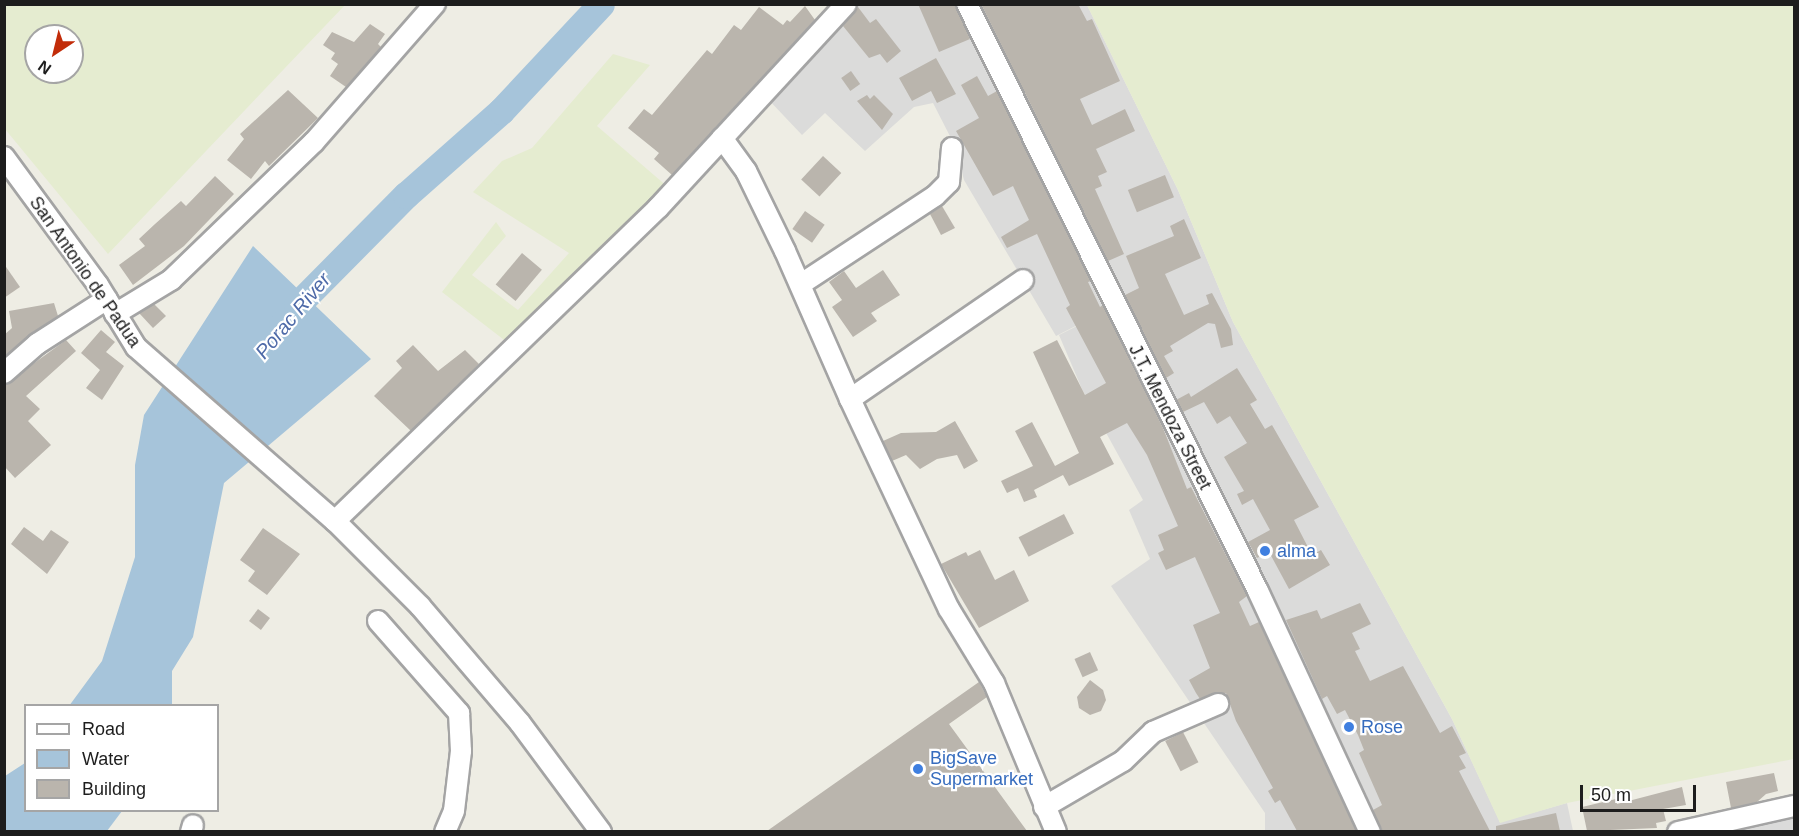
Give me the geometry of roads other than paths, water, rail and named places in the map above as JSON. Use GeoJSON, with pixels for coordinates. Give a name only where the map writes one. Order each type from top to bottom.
{"type":"FeatureCollection","features":[{"type":"Feature","properties":{"kind":"street"},"geometry":{"type":"LineString","coordinates":[[4,373],[37,344],[111,306],[171,280],[314,142],[435,4]]}},
{"type":"Feature","properties":{"kind":"street"},"geometry":{"type":"LineString","coordinates":[[335,521],[658,208],[846,4]]}},
{"type":"Feature","properties":{"kind":"street","name":"J.T. Mendoza Street"},"geometry":{"type":"LineString","coordinates":[[967,4],[1258,591],[1370,831]]}},
{"type":"Feature","properties":{"kind":"street"},"geometry":{"type":"LineString","coordinates":[[722,138],[746,171],[801,284],[850,399],[949,609],[994,683],[1056,831]]}},
{"type":"Feature","properties":{"kind":"street"},"geometry":{"type":"LineString","coordinates":[[801,284],[935,196],[949,182],[952,148]]}},
{"type":"Feature","properties":{"kind":"street","name":"San Antonio de Padua"},"geometry":{"type":"LineString","coordinates":[[4,158],[145,357],[268,467],[335,521],[420,606],[497,696],[601,831]]}},
{"type":"Feature","properties":{"kind":"street"},"geometry":{"type":"LineString","coordinates":[[850,399],[1023,280]]}},
{"type":"Feature","properties":{"kind":"street"},"geometry":{"type":"LineString","coordinates":[[378,621],[459,713],[461,751],[454,811],[445,831]]}},
{"type":"Feature","properties":{"kind":"street"},"geometry":{"type":"LineString","coordinates":[[1044,807],[1123,761],[1153,732],[1218,704]]}},
{"type":"Feature","properties":{"kind":"street"},"geometry":{"type":"LineString","coordinates":[[1678,831],[1794,806]]}},
{"type":"Feature","properties":{"kind":"water"},"geometry":{"type":"Polygon","coordinates":[[[253,246],[371,359],[224,483],[193,637],[172,671],[172,704],[70,704],[102,661],[135,557],[135,465],[144,415],[253,246]]]}},
{"type":"Feature","properties":{"kind":"water"},"geometry":{"type":"Polygon","coordinates":[[[24,764],[24,812],[121,812],[107,831],[5,831],[5,776],[24,764]]]}},
{"type":"Feature","properties":{"kind":"waterway","name":"Porac River"},"geometry":{"type":"LineString","coordinates":[[282,325],[297,305],[406,195],[501,111],[601,4]]}},
{"type":"Feature","properties":{"kind":"place","name":"alma"},"geometry":{"type":"Point","coordinates":[1265,551]}},
{"type":"Feature","properties":{"kind":"place","name":"Rose"},"geometry":{"type":"Point","coordinates":[1349,727]}},
{"type":"Feature","properties":{"kind":"place","name":"BigSave Supermarket"},"geometry":{"type":"Point","coordinates":[918,769]}}]}
